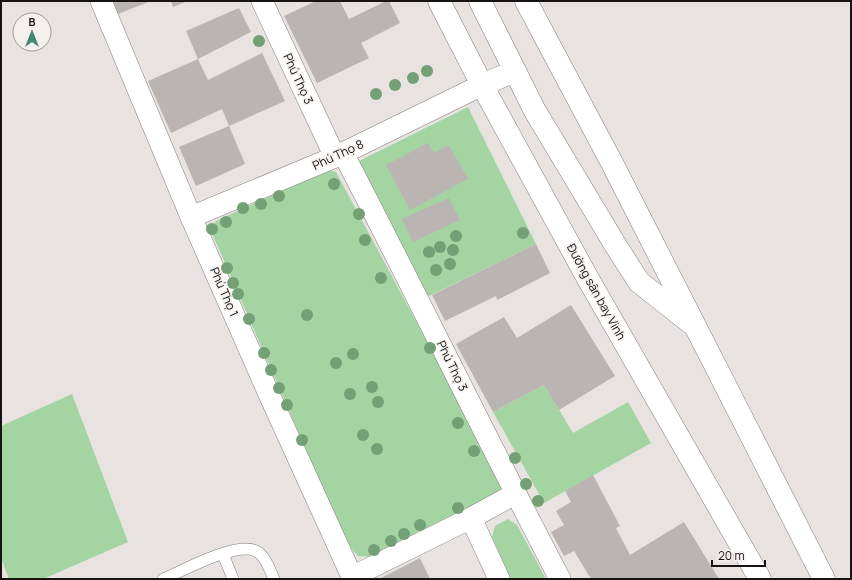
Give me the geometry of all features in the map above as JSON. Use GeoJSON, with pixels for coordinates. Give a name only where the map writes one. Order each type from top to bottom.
{"type":"FeatureCollection","features":[{"type":"Feature","properties":{"kind":"main road","name":"Đường sân bay Vinh"},"geometry":{"type":"LineString","coordinates":[[439,1],[482,85],[587,277],[760,579]]}},
{"type":"Feature","properties":{"kind":"main road"},"geometry":{"type":"LineString","coordinates":[[480,1],[535,111],[639,282],[695,326]]}},
{"type":"Feature","properties":{"kind":"main road"},"geometry":{"type":"LineString","coordinates":[[526,1],[612,163],[824,579]]}},
{"type":"Feature","properties":{"kind":"main road"},"geometry":{"type":"LineString","coordinates":[[482,85],[515,71]]}},
{"type":"Feature","properties":{"kind":"street","name":"Phú Thọ 1"},"geometry":{"type":"LineString","coordinates":[[101,1],[191,217],[268,392],[353,578]]}},
{"type":"Feature","properties":{"kind":"street","name":"Phú Thọ 3"},"geometry":{"type":"LineString","coordinates":[[262,1],[339,155],[408,278],[515,494],[560,579]]}},
{"type":"Feature","properties":{"kind":"street","name":"Phú Thọ 8"},"geometry":{"type":"LineString","coordinates":[[191,217],[339,155],[482,85]]}},
{"type":"Feature","properties":{"kind":"street"},"geometry":{"type":"LineString","coordinates":[[353,578],[515,494]]}},
{"type":"Feature","properties":{"kind":"street"},"geometry":{"type":"LineString","coordinates":[[471,518],[499,579]]}},
{"type":"Feature","properties":{"kind":"lane"},"geometry":{"type":"LineString","coordinates":[[164,579],[222,554],[245,549],[255,550],[265,560],[274,579]]}},
{"type":"Feature","properties":{"kind":"lane"},"geometry":{"type":"LineString","coordinates":[[222,554],[233,579]]}},
{"type":"Feature","properties":{"kind":"green space"},"geometry":{"type":"Polygon","coordinates":[[[468,107],[536,244],[427,297],[359,161],[468,107]]]}},
{"type":"Feature","properties":{"kind":"green space"},"geometry":{"type":"Polygon","coordinates":[[[327,170],[336,172],[504,485],[504,490],[371,557],[358,556],[347,544],[211,231],[216,221],[327,170]]]}},
{"type":"Feature","properties":{"kind":"green space"},"geometry":{"type":"Polygon","coordinates":[[[544,385],[573,433],[628,402],[651,443],[544,503],[493,412],[544,385]]]}},
{"type":"Feature","properties":{"kind":"green space"},"geometry":{"type":"Polygon","coordinates":[[[72,394],[128,542],[43,579],[9,579],[1,558],[1,426],[72,394]]]}},
{"type":"Feature","properties":{"kind":"green space"},"geometry":{"type":"Polygon","coordinates":[[[508,519],[517,525],[546,579],[510,579],[492,537],[495,526],[508,519]]]}},
{"type":"Feature","properties":{"kind":"building"},"geometry":{"type":"Polygon","coordinates":[[[113,1],[151,1],[118,14],[113,1]]]}},
{"type":"Feature","properties":{"kind":"building"},"geometry":{"type":"Polygon","coordinates":[[[171,1],[188,1],[173,7],[171,1]]]}},
{"type":"Feature","properties":{"kind":"building"},"geometry":{"type":"Polygon","coordinates":[[[316,1],[340,1],[349,19],[386,1],[389,1],[400,23],[361,43],[369,58],[317,83],[284,16],[316,1]]]}},
{"type":"Feature","properties":{"kind":"building"},"geometry":{"type":"Polygon","coordinates":[[[239,8],[251,32],[198,59],[186,31],[239,8]]]}},
{"type":"Feature","properties":{"kind":"building"},"geometry":{"type":"Polygon","coordinates":[[[262,53],[285,101],[229,126],[222,109],[171,133],[148,81],[198,59],[208,80],[262,53]]]}},
{"type":"Feature","properties":{"kind":"building"},"geometry":{"type":"Polygon","coordinates":[[[229,126],[245,164],[196,186],[179,147],[229,126]]]}},
{"type":"Feature","properties":{"kind":"building"},"geometry":{"type":"Polygon","coordinates":[[[428,143],[434,153],[449,145],[468,179],[410,210],[386,165],[428,143]]]}},
{"type":"Feature","properties":{"kind":"building"},"geometry":{"type":"Polygon","coordinates":[[[449,198],[460,220],[413,242],[402,219],[449,198]]]}},
{"type":"Feature","properties":{"kind":"building"},"geometry":{"type":"Polygon","coordinates":[[[536,244],[550,273],[497,300],[496,296],[445,321],[432,295],[536,244]]]}},
{"type":"Feature","properties":{"kind":"building"},"geometry":{"type":"Polygon","coordinates":[[[571,305],[615,376],[559,410],[544,385],[493,412],[456,344],[504,317],[517,338],[571,305]]]}},
{"type":"Feature","properties":{"kind":"building"},"geometry":{"type":"Polygon","coordinates":[[[593,475],[620,526],[616,528],[630,555],[684,522],[719,579],[591,579],[574,551],[564,556],[551,532],[564,525],[556,511],[571,502],[565,491],[593,475]]]}},
{"type":"Feature","properties":{"kind":"building"},"geometry":{"type":"Polygon","coordinates":[[[420,558],[430,579],[379,579],[420,558]]]}}]}
